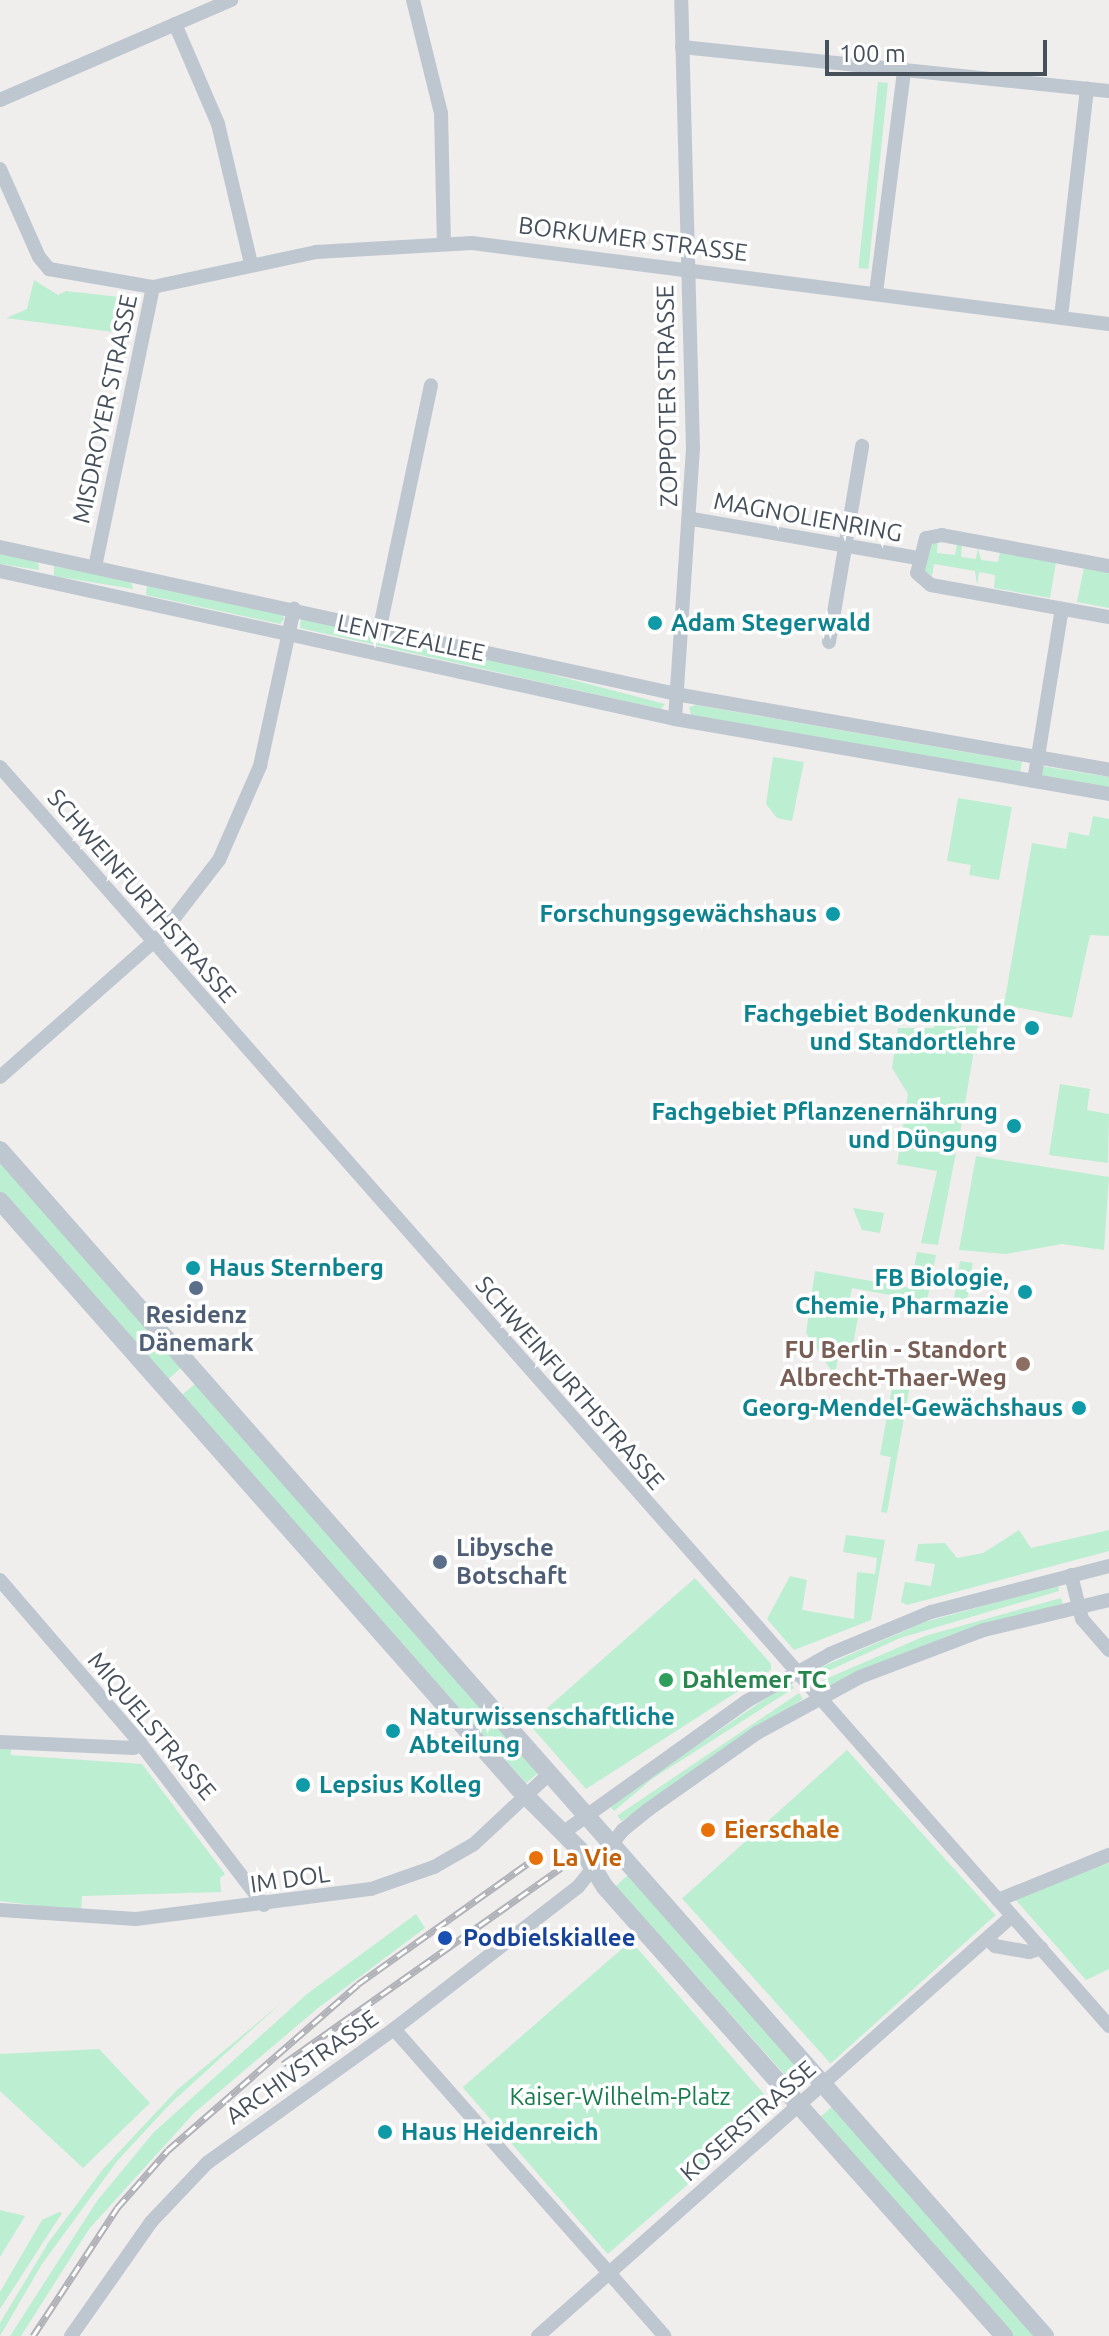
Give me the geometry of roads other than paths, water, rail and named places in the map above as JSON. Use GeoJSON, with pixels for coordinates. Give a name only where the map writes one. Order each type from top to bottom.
{"type":"FeatureCollection","features":[{"type":"Feature","properties":{"kind":"street"},"geometry":{"type":"LineString","coordinates":[[0,100],[231,0]]}},
{"type":"Feature","properties":{"kind":"street"},"geometry":{"type":"LineString","coordinates":[[413,0],[440,105],[444,243]]}},
{"type":"Feature","properties":{"kind":"street","name":"ZOPPOTER STRASSE"},"geometry":{"type":"LineString","coordinates":[[681,0],[692,519],[681,695]]}},
{"type":"Feature","properties":{"kind":"street"},"geometry":{"type":"LineString","coordinates":[[175,24],[218,124],[251,264]]}},
{"type":"Feature","properties":{"kind":"street"},"geometry":{"type":"LineString","coordinates":[[682,47],[1109,91]]}},
{"type":"Feature","properties":{"kind":"street"},"geometry":{"type":"LineString","coordinates":[[876,293],[904,70]]}},
{"type":"Feature","properties":{"kind":"street"},"geometry":{"type":"LineString","coordinates":[[1061,317],[1087,88]]}},
{"type":"Feature","properties":{"kind":"street","name":"MISDROYER STRASSE"},"geometry":{"type":"LineString","coordinates":[[0,169],[49,269],[153,287],[95,567]]}},
{"type":"Feature","properties":{"kind":"street","name":"BORKUMER STRASSE"},"geometry":{"type":"LineString","coordinates":[[153,287],[170,287],[251,264],[355,248],[444,243],[686,267],[1109,324]]}},
{"type":"Feature","properties":{"kind":"street"},"geometry":{"type":"LineString","coordinates":[[380,627],[431,385]]}},
{"type":"Feature","properties":{"kind":"street"},"geometry":{"type":"LineString","coordinates":[[829,642],[862,446]]}},
{"type":"Feature","properties":{"kind":"street","name":"MAGNOLIENRING"},"geometry":{"type":"LineString","coordinates":[[692,519],[918,558]]}},
{"type":"Feature","properties":{"kind":"street","name":"MAGNOLIENRING"},"geometry":{"type":"LineString","coordinates":[[1109,566],[942,535],[926,538],[918,558],[917,573],[931,585],[1109,617]]}},
{"type":"Feature","properties":{"kind":"street","name":"LENTZEALLEE"},"geometry":{"type":"LineString","coordinates":[[0,547],[380,627],[681,695],[1109,770]]}},
{"type":"Feature","properties":{"kind":"street"},"geometry":{"type":"LineString","coordinates":[[44,580],[49,557]]}},
{"type":"Feature","properties":{"kind":"street","name":"LENTZEALLEE"},"geometry":{"type":"LineString","coordinates":[[0,571],[675,719],[1109,794]]}},
{"type":"Feature","properties":{"kind":"street"},"geometry":{"type":"LineString","coordinates":[[136,601],[142,577]]}},
{"type":"Feature","properties":{"kind":"street"},"geometry":{"type":"LineString","coordinates":[[0,1077],[153,942],[190,903],[240,821],[265,748],[294,609]]}},
{"type":"Feature","properties":{"kind":"street"},"geometry":{"type":"LineString","coordinates":[[1034,781],[1062,609]]}},
{"type":"Feature","properties":{"kind":"street"},"geometry":{"type":"LineString","coordinates":[[675,719],[681,695]]}},
{"type":"Feature","properties":{"kind":"street","name":"SCHWEINFURTHSTRASSE"},"geometry":{"type":"LineString","coordinates":[[0,767],[1109,2026]]}},
{"type":"Feature","properties":{"kind":"street"},"geometry":{"type":"LineString","coordinates":[[0,1150],[1045,2336]]}},
{"type":"Feature","properties":{"kind":"street"},"geometry":{"type":"LineString","coordinates":[[0,1201],[527,1796],[564,1832],[1004,2336]]}},
{"type":"Feature","properties":{"kind":"street"},"geometry":{"type":"LineString","coordinates":[[168,1392],[194,1370]]}},
{"type":"Feature","properties":{"kind":"street"},"geometry":{"type":"LineString","coordinates":[[564,1832],[708,1726],[796,1672],[931,1612],[1109,1566]]}},
{"type":"Feature","properties":{"kind":"street"},"geometry":{"type":"LineString","coordinates":[[1071,1575],[1082,1619],[1109,1650]]}},
{"type":"Feature","properties":{"kind":"street","name":"MIQUELSTRASSE"},"geometry":{"type":"LineString","coordinates":[[0,1580],[140,1743],[264,1905]]}},
{"type":"Feature","properties":{"kind":"street","name":"ARCHIVSTRASSE"},"geometry":{"type":"LineString","coordinates":[[71,2336],[151,2222],[207,2163],[394,2029],[595,1870],[612,1846],[649,1809],[757,1733],[819,1698],[947,1642],[1109,1600]]}},
{"type":"Feature","properties":{"kind":"street"},"geometry":{"type":"LineString","coordinates":[[0,1742],[134,1748],[140,1743]]}},
{"type":"Feature","properties":{"kind":"street","name":"IM DOL"},"geometry":{"type":"LineString","coordinates":[[0,1910],[136,1919],[341,1894],[410,1877],[474,1844],[549,1774]]}},
{"type":"Feature","properties":{"kind":"street"},"geometry":{"type":"LineString","coordinates":[[998,1900],[1109,1855]]}},
{"type":"Feature","properties":{"kind":"street","name":"KOSERSTRASSE"},"geometry":{"type":"LineString","coordinates":[[538,2336],[1012,1916]]}},
{"type":"Feature","properties":{"kind":"street"},"geometry":{"type":"LineString","coordinates":[[988,1939],[995,1946],[1029,1952],[1041,1948]]}},
{"type":"Feature","properties":{"kind":"street"},"geometry":{"type":"LineString","coordinates":[[394,2029],[665,2336]]}},
{"type":"Feature","properties":{"kind":"railway"},"geometry":{"type":"LineString","coordinates":[[33,2336],[117,2208],[168,2150],[358,1984],[545,1851]]}},
{"type":"Feature","properties":{"kind":"railway"},"geometry":{"type":"LineString","coordinates":[[283,2064],[561,1868]]}},
{"type":"Feature","properties":{"kind":"place","name":"Adam Stegerwald"},"geometry":{"type":"Point","coordinates":[655,623]}},
{"type":"Feature","properties":{"kind":"place","name":"Forschungsgewächshaus"},"geometry":{"type":"Point","coordinates":[833,914]}},
{"type":"Feature","properties":{"kind":"place","name":"Fachgebiet Bodenkunde und Standortlehre"},"geometry":{"type":"Point","coordinates":[1032,1028]}},
{"type":"Feature","properties":{"kind":"place","name":"Fachgebiet Pflanzenernährung und Düngung"},"geometry":{"type":"Point","coordinates":[1014,1126]}},
{"type":"Feature","properties":{"kind":"place","name":"Haus Sternberg"},"geometry":{"type":"Point","coordinates":[193,1268]}},
{"type":"Feature","properties":{"kind":"place","name":"Residenz Dänemark"},"geometry":{"type":"Point","coordinates":[196,1288]}},
{"type":"Feature","properties":{"kind":"place","name":"FB Biologie, Chemie, Pharmazie"},"geometry":{"type":"Point","coordinates":[1025,1292]}},
{"type":"Feature","properties":{"kind":"place","name":"FU Berlin - Standort Albrecht-Thaer-Weg"},"geometry":{"type":"Point","coordinates":[1023,1364]}},
{"type":"Feature","properties":{"kind":"place","name":"Georg-Mendel-Gewächshaus"},"geometry":{"type":"Point","coordinates":[1079,1408]}},
{"type":"Feature","properties":{"kind":"place","name":"Libysche Botschaft"},"geometry":{"type":"Point","coordinates":[440,1562]}},
{"type":"Feature","properties":{"kind":"place","name":"Dahlemer TC"},"geometry":{"type":"Point","coordinates":[666,1680]}},
{"type":"Feature","properties":{"kind":"place","name":"Naturwissenschaftliche Abteilung"},"geometry":{"type":"Point","coordinates":[393,1731]}},
{"type":"Feature","properties":{"kind":"place","name":"Lepsius Kolleg"},"geometry":{"type":"Point","coordinates":[303,1785]}},
{"type":"Feature","properties":{"kind":"place","name":"Eierschale"},"geometry":{"type":"Point","coordinates":[708,1830]}},
{"type":"Feature","properties":{"kind":"place","name":"La Vie"},"geometry":{"type":"Point","coordinates":[536,1858]}},
{"type":"Feature","properties":{"kind":"place","name":"Podbielskiallee"},"geometry":{"type":"Point","coordinates":[445,1938]}},
{"type":"Feature","properties":{"kind":"place","name":"Haus Heidenreich"},"geometry":{"type":"Point","coordinates":[385,2132]}},
{"type":"Feature","properties":{"kind":"park label","name":"Kaiser-Wilhelm-Platz"},"geometry":{"type":"Point","coordinates":[620,2097]}}]}
